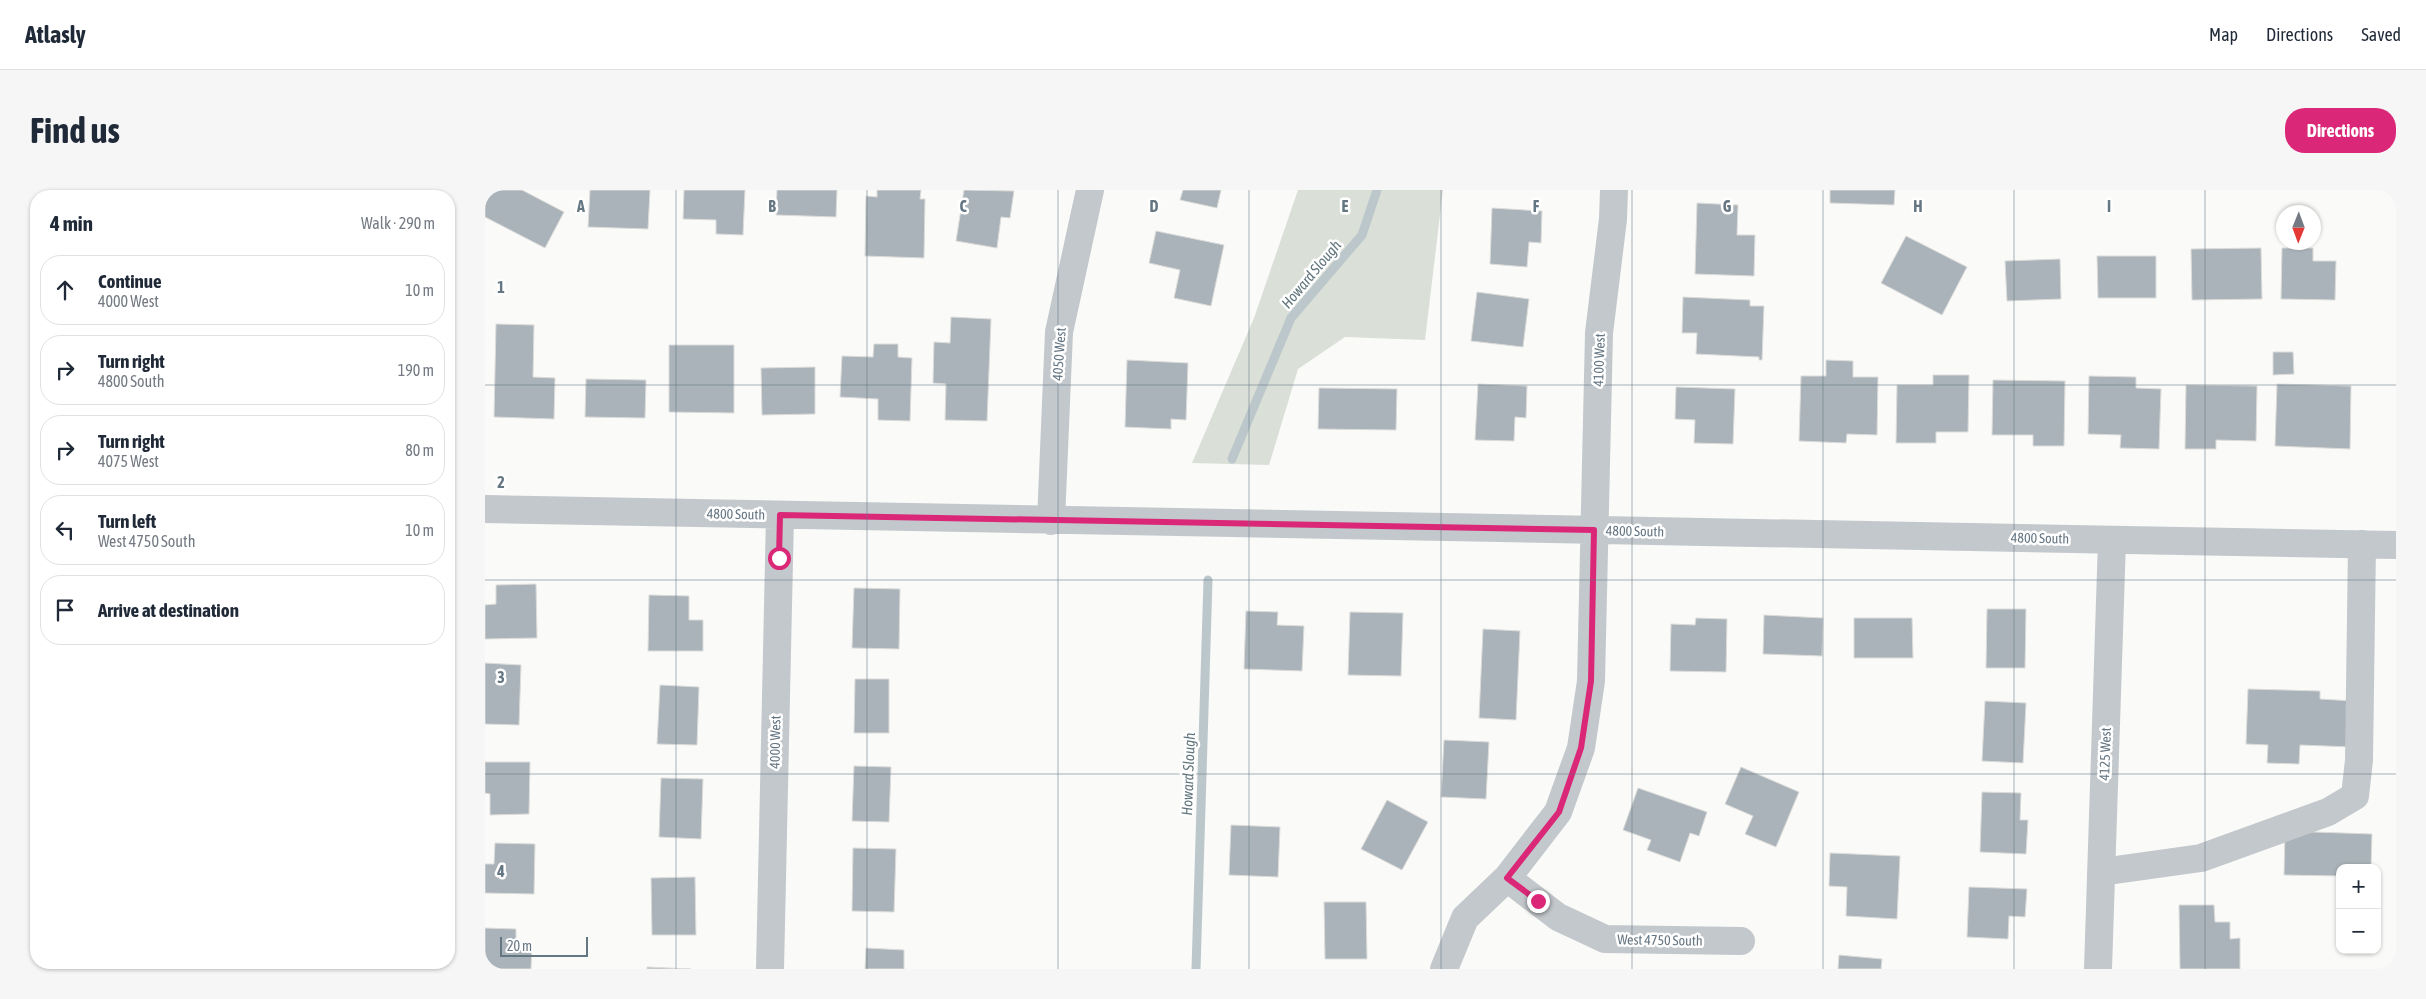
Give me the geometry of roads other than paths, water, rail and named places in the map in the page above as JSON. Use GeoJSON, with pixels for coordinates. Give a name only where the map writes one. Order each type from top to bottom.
{"type":"FeatureCollection","features":[{"type":"Feature","properties":{"kind":"street","name":"4050 West"},"geometry":{"type":"LineString","coordinates":[[1051,520],[1059,332],[1090,190]]}},
{"type":"Feature","properties":{"kind":"street","name":"4100 West"},"geometry":{"type":"LineString","coordinates":[[1444,969],[1465,918],[1507,878],[1559,812],[1581,748],[1591,681],[1599,333],[1613,219],[1614,190]]}},
{"type":"Feature","properties":{"kind":"street","name":"4800 South"},"geometry":{"type":"LineString","coordinates":[[485,509],[2396,545]]}},
{"type":"Feature","properties":{"kind":"street","name":"4000 West"},"geometry":{"type":"LineString","coordinates":[[770,969],[780,515]]}},
{"type":"Feature","properties":{"kind":"street","name":"4125 West"},"geometry":{"type":"LineString","coordinates":[[2097,969],[2112,540]]}},
{"type":"Feature","properties":{"kind":"street"},"geometry":{"type":"LineString","coordinates":[[2101,872],[2201,858],[2329,812],[2355,796],[2359,760],[2361,544]]}},
{"type":"Feature","properties":{"kind":"street","name":"West 4750 South"},"geometry":{"type":"LineString","coordinates":[[1507,878],[1559,917],[1605,939],[1741,941]]}},
{"type":"Feature","properties":{"kind":"waterway","name":"Howard Slough"},"geometry":{"type":"LineString","coordinates":[[1232,459],[1291,318],[1362,235],[1377,190]]}},
{"type":"Feature","properties":{"kind":"waterway","name":"Howard Slough"},"geometry":{"type":"LineString","coordinates":[[1196,969],[1208,580]]}}]}
